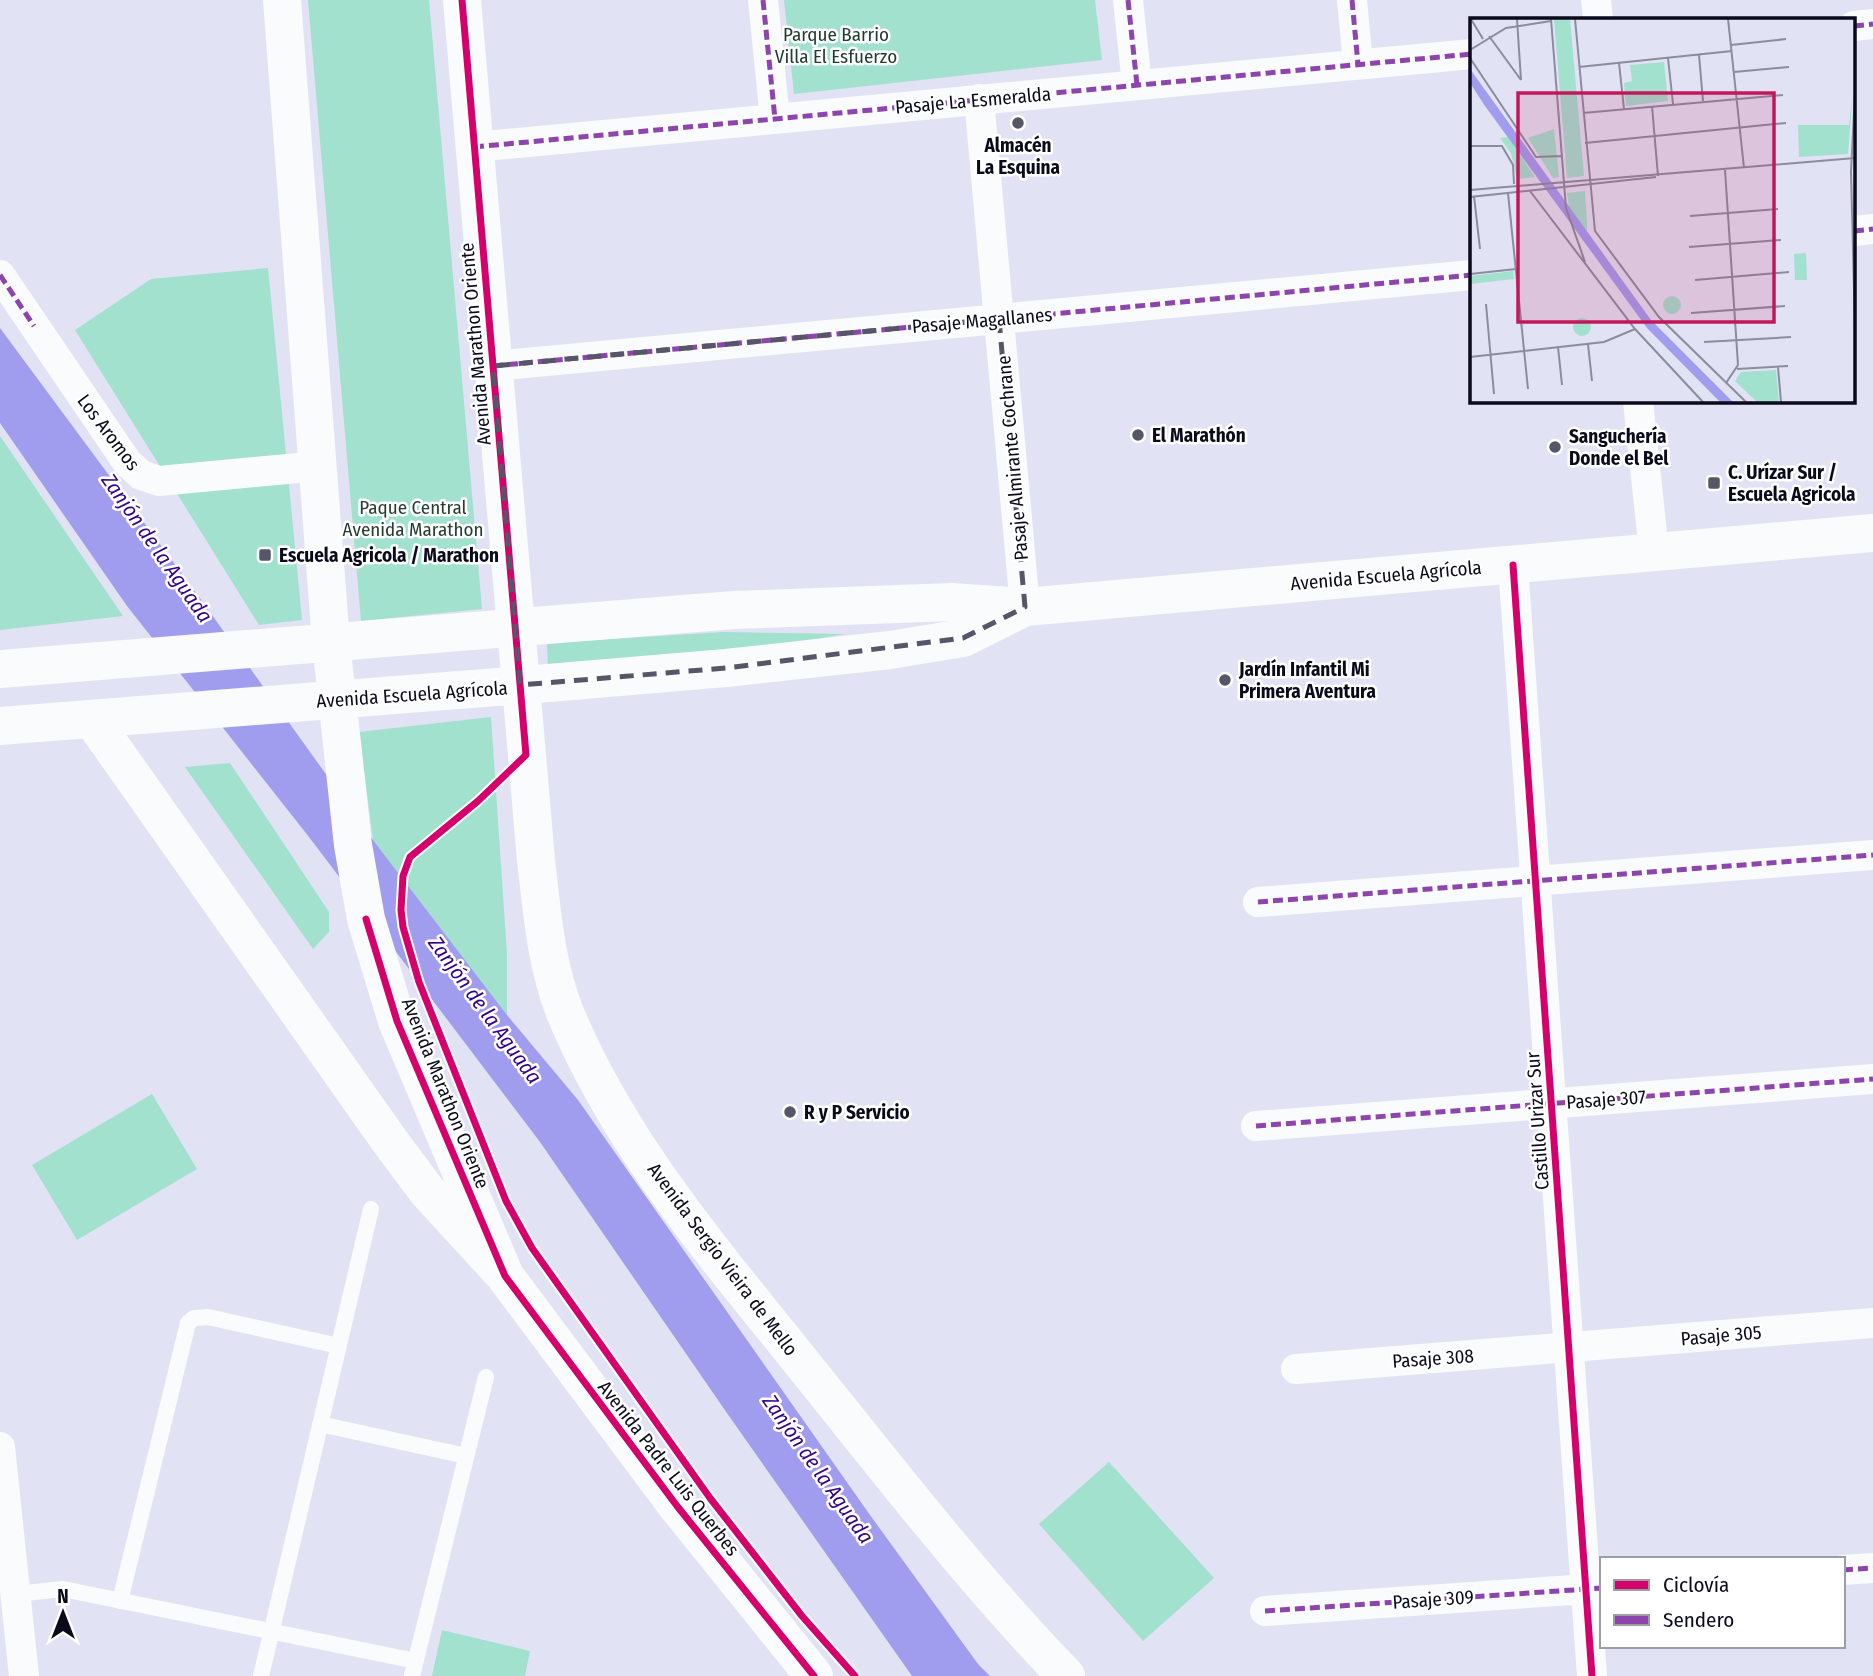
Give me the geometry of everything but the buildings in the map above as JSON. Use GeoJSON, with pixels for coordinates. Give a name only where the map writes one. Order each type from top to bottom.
{"type":"FeatureCollection","features":[{"type":"Feature","properties":{"kind":"main road","name":"Avenida Marathon Oriente"},"geometry":{"type":"LineString","coordinates":[[282,0],[331,642],[353,845],[366,919],[397,1021],[505,1276]]}},
{"type":"Feature","properties":{"kind":"main road","name":"Avenida Marathon Oriente"},"geometry":{"type":"LineString","coordinates":[[462,0],[520,685]]}},
{"type":"Feature","properties":{"kind":"main road","name":"Avenida Escuela Agrícola"},"geometry":{"type":"LineString","coordinates":[[0,669],[515,626],[761,609],[952,602],[1025,607],[1873,533]]}},
{"type":"Feature","properties":{"kind":"main road","name":"Avenida Escuela Agrícola"},"geometry":{"type":"LineString","coordinates":[[0,726],[726,668],[890,650],[963,638],[1025,607]]}},
{"type":"Feature","properties":{"kind":"main road","name":"Avenida Sergio Vieira de Mello"},"geometry":{"type":"LineString","coordinates":[[520,685],[536,860],[551,972],[565,1013],[608,1102],[695,1229],[939,1534],[1066,1676]]}},
{"type":"Feature","properties":{"kind":"main road"},"geometry":{"type":"LineString","coordinates":[[92,719],[389,1140],[427,1191],[505,1276]]}},
{"type":"Feature","properties":{"kind":"main road","name":"Avenida Padre Luis Querbes"},"geometry":{"type":"LineString","coordinates":[[505,1276],[677,1506],[814,1676]]}},
{"type":"Feature","properties":{"kind":"street"},"geometry":{"type":"LineString","coordinates":[[763,0],[775,119]]}},
{"type":"Feature","properties":{"kind":"street"},"geometry":{"type":"LineString","coordinates":[[1128,0],[1137,85]]}},
{"type":"Feature","properties":{"kind":"street"},"geometry":{"type":"LineString","coordinates":[[1352,0],[1358,64]]}},
{"type":"Feature","properties":{"kind":"street"},"geometry":{"type":"LineString","coordinates":[[1597,0],[1598,18]]}},
{"type":"Feature","properties":{"kind":"street","name":"Pasaje La Esmeralda"},"geometry":{"type":"LineString","coordinates":[[474,147],[1470,54]]}},
{"type":"Feature","properties":{"kind":"street","name":"Pasaje Almirante Cochrane"},"geometry":{"type":"LineString","coordinates":[[979,99],[1025,607]]}},
{"type":"Feature","properties":{"kind":"street","name":"Los Aromos"},"geometry":{"type":"LineString","coordinates":[[0,275],[128,462],[141,475],[159,481],[319,466]]}},
{"type":"Feature","properties":{"kind":"street","name":"Pasaje Magallanes"},"geometry":{"type":"LineString","coordinates":[[493,366],[1470,275]]}},
{"type":"Feature","properties":{"kind":"street"},"geometry":{"type":"LineString","coordinates":[[1638,402],[1654,552]]}},
{"type":"Feature","properties":{"kind":"street","name":"Castillo Urizar Sur"},"geometry":{"type":"LineString","coordinates":[[1513,565],[1569,1348],[1594,1588],[1592,1676]]}},
{"type":"Feature","properties":{"kind":"street"},"geometry":{"type":"LineString","coordinates":[[1258,902],[1873,855]]}},
{"type":"Feature","properties":{"kind":"street","name":"Pasaje 307"},"geometry":{"type":"LineString","coordinates":[[1256,1126],[1873,1079]]}},
{"type":"Feature","properties":{"kind":"street","name":"Pasaje 305"},"geometry":{"type":"LineString","coordinates":[[1569,1348],[1873,1323]]}},
{"type":"Feature","properties":{"kind":"street","name":"Pasaje 308"},"geometry":{"type":"LineString","coordinates":[[1296,1369],[1569,1348]]}},
{"type":"Feature","properties":{"kind":"street"},"geometry":{"type":"LineString","coordinates":[[0,1447],[24,1676]]}},
{"type":"Feature","properties":{"kind":"street"},"geometry":{"type":"LineString","coordinates":[[1845,1570],[1873,1568]]}},
{"type":"Feature","properties":{"kind":"street","name":"Pasaje 309"},"geometry":{"type":"LineString","coordinates":[[1265,1611],[1594,1588]]}},
{"type":"Feature","properties":{"kind":"lane"},"geometry":{"type":"LineString","coordinates":[[261,1676],[371,1209]]}},
{"type":"Feature","properties":{"kind":"lane"},"geometry":{"type":"LineString","coordinates":[[120,1601],[188,1323],[194,1318],[208,1317],[339,1346]]}},
{"type":"Feature","properties":{"kind":"lane"},"geometry":{"type":"LineString","coordinates":[[16,1594],[62,1589],[271,1631],[414,1669],[486,1377]]}},
{"type":"Feature","properties":{"kind":"lane"},"geometry":{"type":"LineString","coordinates":[[320,1424],[467,1456]]}},
{"type":"Feature","properties":{"kind":"highlighted area"},"geometry":{"type":"Polygon","coordinates":[[[999,319],[1025,607],[963,638],[726,668],[520,685],[493,366],[999,319]]]}},
{"type":"Feature","properties":{"kind":"green space","name":"Paque Central Avenida Marathon"},"geometry":{"type":"Polygon","coordinates":[[[308,0],[429,0],[482,609],[361,621],[308,0]]]}},
{"type":"Feature","properties":{"kind":"green space","name":"Parque Barrio Villa El Esfuerzo"},"geometry":{"type":"Polygon","coordinates":[[[784,0],[1095,0],[1102,60],[794,94],[784,0]]]}},
{"type":"Feature","properties":{"kind":"green space"},"geometry":{"type":"Polygon","coordinates":[[[268,268],[302,620],[259,625],[75,330],[151,279],[268,268]]]}},
{"type":"Feature","properties":{"kind":"green space"},"geometry":{"type":"Polygon","coordinates":[[[0,436],[123,616],[0,630],[0,436]]]}},
{"type":"Feature","properties":{"kind":"green space"},"geometry":{"type":"Polygon","coordinates":[[[724,632],[845,634],[723,655],[548,670],[547,643],[724,632]]]}},
{"type":"Feature","properties":{"kind":"green space"},"geometry":{"type":"Polygon","coordinates":[[[491,717],[507,954],[507,1015],[373,840],[359,732],[491,717]]]}},
{"type":"Feature","properties":{"kind":"green space"},"geometry":{"type":"Polygon","coordinates":[[[230,763],[329,912],[329,932],[313,949],[185,767],[230,763]]]}},
{"type":"Feature","properties":{"kind":"green space"},"geometry":{"type":"Polygon","coordinates":[[[152,1094],[197,1169],[77,1240],[32,1165],[152,1094]]]}},
{"type":"Feature","properties":{"kind":"green space"},"geometry":{"type":"Polygon","coordinates":[[[1109,1462],[1214,1578],[1143,1641],[1039,1524],[1109,1462]]]}},
{"type":"Feature","properties":{"kind":"green space"},"geometry":{"type":"Polygon","coordinates":[[[442,1630],[530,1651],[525,1676],[432,1676],[442,1630]]]}},
{"type":"Feature","properties":{"kind":"water","name":"Zanjón de la Aguada"},"geometry":{"type":"Polygon","coordinates":[[[0,328],[202,601],[373,840],[507,1015],[578,1100],[870,1515],[978,1664],[990,1676],[912,1676],[540,1142],[309,837],[127,606],[0,423],[0,328]]]}},
{"type":"Feature","properties":{"kind":"marked path"},"geometry":{"type":"LineString","coordinates":[[763,0],[775,119]]}},
{"type":"Feature","properties":{"kind":"marked path"},"geometry":{"type":"LineString","coordinates":[[1128,0],[1137,85]]}},
{"type":"Feature","properties":{"kind":"marked path"},"geometry":{"type":"LineString","coordinates":[[1352,0],[1358,64]]}},
{"type":"Feature","properties":{"kind":"marked path"},"geometry":{"type":"LineString","coordinates":[[1856,26],[1873,24]]}},
{"type":"Feature","properties":{"kind":"marked path"},"geometry":{"type":"LineString","coordinates":[[474,147],[1470,54]]}},
{"type":"Feature","properties":{"kind":"marked path"},"geometry":{"type":"LineString","coordinates":[[1856,231],[1873,229]]}},
{"type":"Feature","properties":{"kind":"marked path"},"geometry":{"type":"LineString","coordinates":[[0,275],[34,326]]}},
{"type":"Feature","properties":{"kind":"marked path"},"geometry":{"type":"LineString","coordinates":[[493,366],[1470,275]]}},
{"type":"Feature","properties":{"kind":"marked path"},"geometry":{"type":"LineString","coordinates":[[1258,902],[1873,855]]}},
{"type":"Feature","properties":{"kind":"marked path"},"geometry":{"type":"LineString","coordinates":[[1256,1126],[1873,1079]]}},
{"type":"Feature","properties":{"kind":"marked path"},"geometry":{"type":"LineString","coordinates":[[1845,1570],[1873,1568]]}},
{"type":"Feature","properties":{"kind":"marked path"},"geometry":{"type":"LineString","coordinates":[[1265,1611],[1600,1588]]}},
{"type":"Feature","properties":{"kind":"cycle path"},"geometry":{"type":"LineString","coordinates":[[462,0],[526,755],[478,801],[410,857],[403,876],[403,927],[419,982],[506,1201],[532,1248],[710,1498],[802,1616],[855,1676]]}},
{"type":"Feature","properties":{"kind":"cycle path"},"geometry":{"type":"LineString","coordinates":[[1513,565],[1592,1676]]}},
{"type":"Feature","properties":{"kind":"cycle path"},"geometry":{"type":"LineString","coordinates":[[366,919],[397,1021],[505,1276],[677,1506],[814,1676]]}},
{"type":"Feature","properties":{"kind":"place","name":"Almacén La Esquina"},"geometry":{"type":"Point","coordinates":[1018,123]}},
{"type":"Feature","properties":{"kind":"place","name":"El Marathón"},"geometry":{"type":"Point","coordinates":[1138,435]}},
{"type":"Feature","properties":{"kind":"place","name":"Sanguchería Donde el Bel"},"geometry":{"type":"Point","coordinates":[1555,447]}},
{"type":"Feature","properties":{"kind":"place","name":"C. Urízar Sur / Escuela Agricola"},"geometry":{"type":"Point","coordinates":[1714,483]}},
{"type":"Feature","properties":{"kind":"place","name":"Escuela Agricola / Marathon"},"geometry":{"type":"Point","coordinates":[265,555]}},
{"type":"Feature","properties":{"kind":"place","name":"Jardín Infantil Mi Primera Aventura"},"geometry":{"type":"Point","coordinates":[1225,680]}},
{"type":"Feature","properties":{"kind":"place","name":"R y P Servicio"},"geometry":{"type":"Point","coordinates":[790,1112]}}]}
